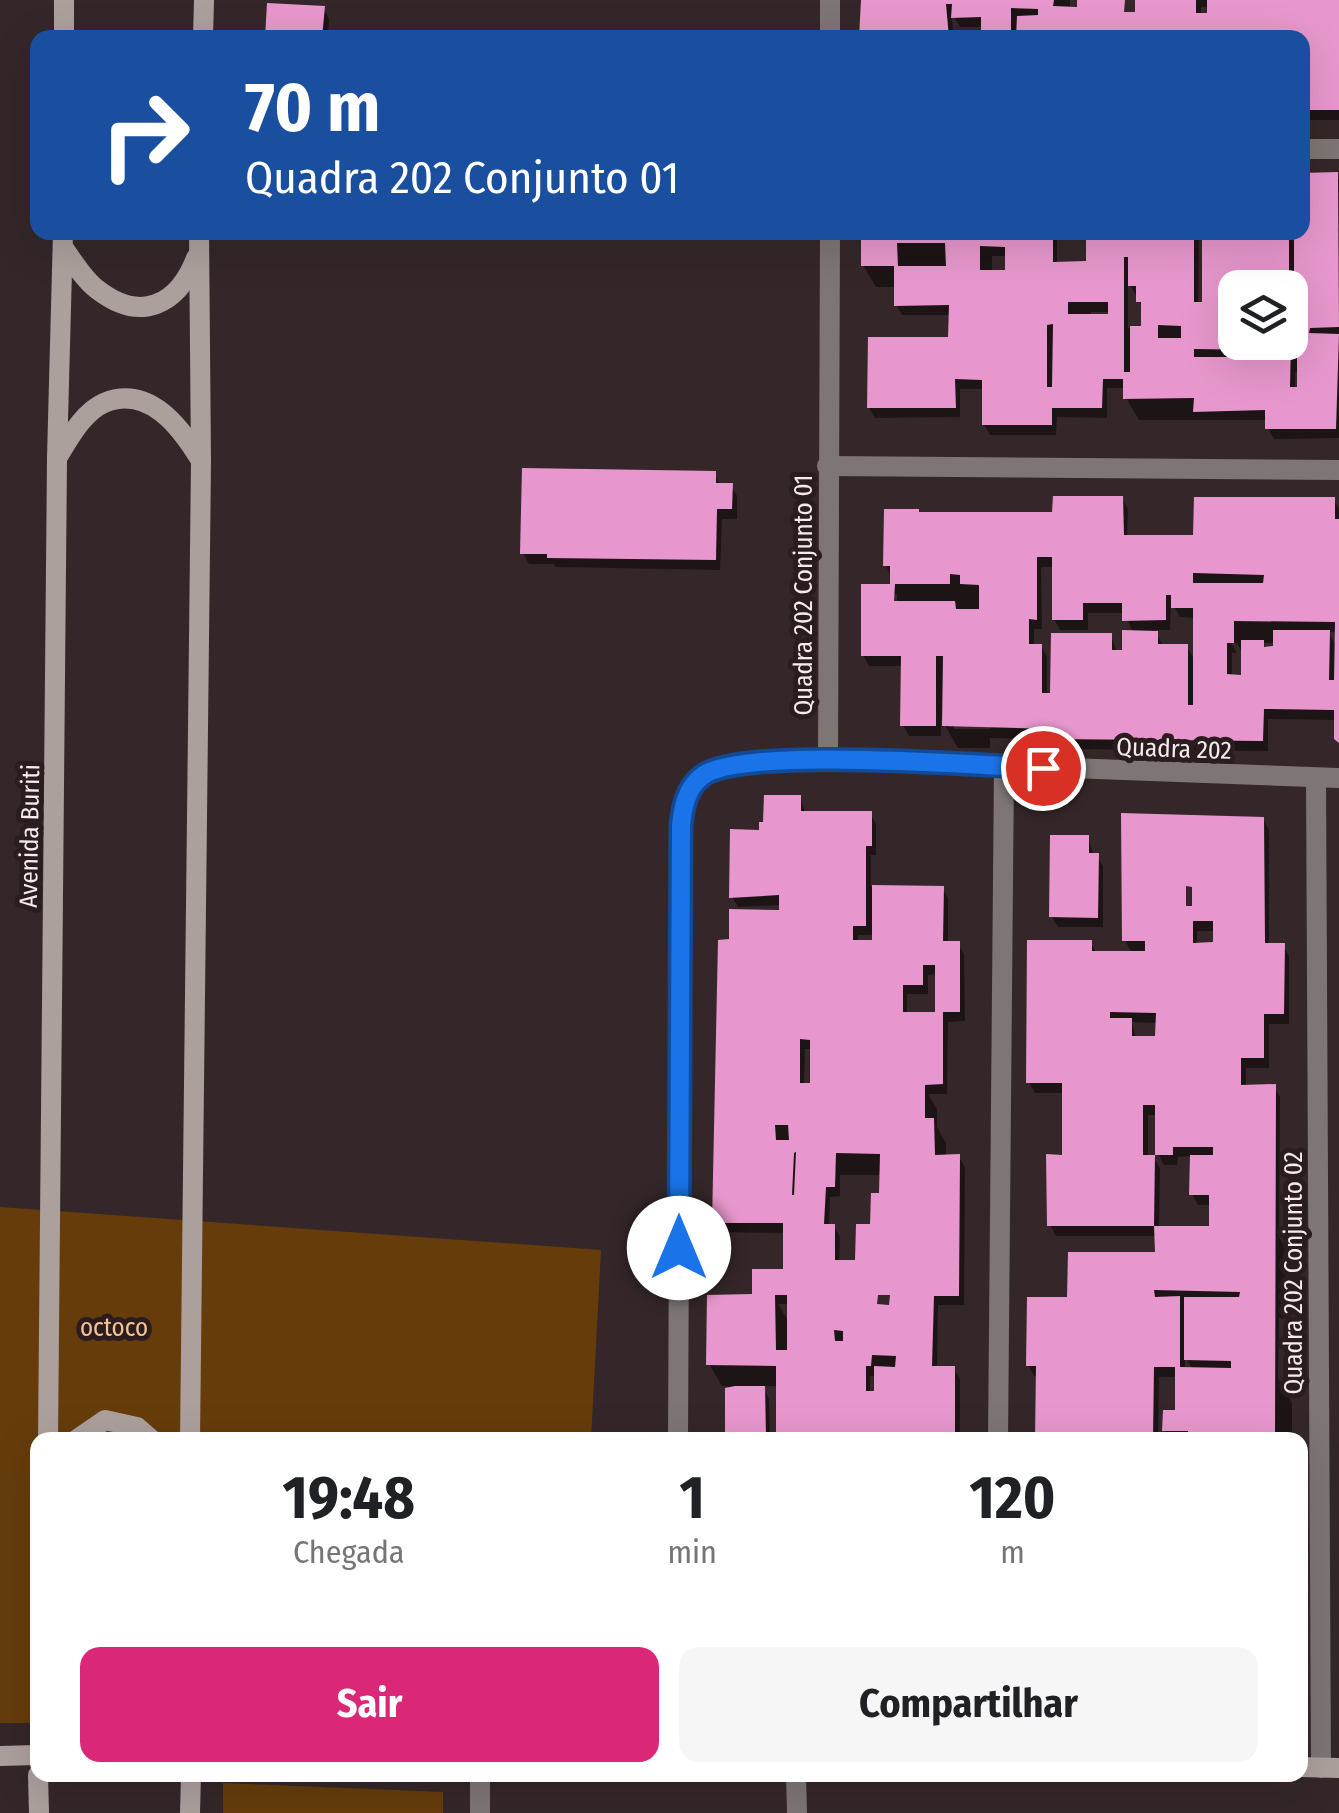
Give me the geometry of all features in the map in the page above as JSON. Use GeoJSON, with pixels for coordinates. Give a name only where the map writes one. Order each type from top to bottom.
{"type":"FeatureCollection","features":[{"type":"Feature","properties":{"kind":"main road"},"geometry":{"type":"LineString","coordinates":[[64,0],[64,30]]}},
{"type":"Feature","properties":{"kind":"main road"},"geometry":{"type":"LineString","coordinates":[[203,30],[204,0]]}},
{"type":"Feature","properties":{"kind":"main road"},"geometry":{"type":"LineString","coordinates":[[62,240],[95,288],[118,302],[146,308],[174,297],[188,280],[199,242]]}},
{"type":"Feature","properties":{"kind":"main road","name":"Avenida Buriti"},"geometry":{"type":"LineString","coordinates":[[48,1432],[62,240]]}},
{"type":"Feature","properties":{"kind":"main road"},"geometry":{"type":"LineString","coordinates":[[190,1432],[201,461],[199,242]]}},
{"type":"Feature","properties":{"kind":"main road"},"geometry":{"type":"LineString","coordinates":[[57,458],[81,422],[105,403],[131,400],[156,407],[180,426],[201,461]]}},
{"type":"Feature","properties":{"kind":"main road"},"geometry":{"type":"LineString","coordinates":[[88,1432],[105,1420],[138,1427],[143,1432]]}},
{"type":"Feature","properties":{"kind":"main road"},"geometry":{"type":"LineString","coordinates":[[0,1756],[30,1756]]}},
{"type":"Feature","properties":{"kind":"main road"},"geometry":{"type":"LineString","coordinates":[[38,1782],[39,1813]]}},
{"type":"Feature","properties":{"kind":"main road"},"geometry":{"type":"LineString","coordinates":[[190,1813],[191,1782]]}},
{"type":"Feature","properties":{"kind":"street"},"geometry":{"type":"LineString","coordinates":[[830,0],[830,30]]}},
{"type":"Feature","properties":{"kind":"street"},"geometry":{"type":"LineString","coordinates":[[1310,149],[1339,149]]}},
{"type":"Feature","properties":{"kind":"street","name":"Quadra 202 Conjunto 01"},"geometry":{"type":"LineString","coordinates":[[828,759],[830,240]]}},
{"type":"Feature","properties":{"kind":"street"},"geometry":{"type":"LineString","coordinates":[[827,466],[1339,470]]}},
{"type":"Feature","properties":{"kind":"street"},"geometry":{"type":"LineString","coordinates":[[678,1432],[684,800],[700,777],[723,766],[828,759]]}},
{"type":"Feature","properties":{"kind":"street","name":"Quadra 202"},"geometry":{"type":"LineString","coordinates":[[828,759],[1339,778]]}},
{"type":"Feature","properties":{"kind":"street"},"geometry":{"type":"LineString","coordinates":[[998,1432],[1004,767]]}},
{"type":"Feature","properties":{"kind":"street","name":"Quadra 202 Conjunto 02"},"geometry":{"type":"LineString","coordinates":[[1316,778],[1329,1414],[1320,1768]]}},
{"type":"Feature","properties":{"kind":"street"},"geometry":{"type":"LineString","coordinates":[[480,1782],[480,1813]]}},
{"type":"Feature","properties":{"kind":"street"},"geometry":{"type":"LineString","coordinates":[[796,1782],[797,1813]]}},
{"type":"Feature","properties":{"kind":"green space","name":"octoco"},"geometry":{"type":"Polygon","coordinates":[[[0,1207],[601,1250],[591,1432],[30,1432],[30,1723],[0,1723],[0,1207]]]}},
{"type":"Feature","properties":{"kind":"green space"},"geometry":{"type":"Polygon","coordinates":[[[223,1783],[443,1792],[443,1813],[223,1813],[223,1783]]]}},
{"type":"Feature","properties":{"kind":"building"},"geometry":{"type":"Polygon","coordinates":[[[861,0],[1054,0],[1053,6],[1077,7],[1077,0],[1125,0],[1124,12],[1135,12],[1135,0],[1196,0],[1196,13],[1207,13],[1207,0],[1339,0],[1339,110],[1310,110],[1310,30],[1016,30],[1017,16],[1038,15],[1038,9],[1011,8],[1011,30],[981,30],[981,17],[951,18],[952,4],[946,4],[948,30],[859,30],[861,0]]]}},
{"type":"Feature","properties":{"kind":"building"},"geometry":{"type":"Polygon","coordinates":[[[267,3],[325,6],[323,30],[265,30],[267,3]]]}},
{"type":"Feature","properties":{"kind":"building"},"geometry":{"type":"Polygon","coordinates":[[[1338,172],[1339,327],[1310,328],[1309,333],[1339,334],[1336,429],[1265,429],[1265,410],[1193,412],[1194,398],[1123,399],[1123,379],[1103,379],[1102,408],[1052,408],[1052,425],[982,425],[982,380],[955,379],[956,408],[867,408],[868,337],[948,337],[949,305],[894,306],[894,266],[861,266],[861,240],[1053,240],[1053,262],[1086,261],[1086,240],[1194,240],[1194,302],[1202,302],[1202,240],[1289,240],[1289,270],[1218,270],[1218,349],[1194,349],[1194,357],[1291,360],[1290,387],[1297,387],[1297,360],[1308,360],[1308,270],[1294,270],[1294,240],[1310,240],[1310,173],[1338,172]],[[897,243],[898,266],[946,266],[945,243],[897,243]],[[980,246],[980,270],[1005,270],[1005,247],[980,246]],[[1124,257],[1124,372],[1130,372],[1130,326],[1141,326],[1141,302],[1136,302],[1136,286],[1128,286],[1128,257],[1124,257]],[[1068,302],[1068,314],[1108,314],[1108,302],[1068,302]],[[1053,324],[1047,325],[1047,387],[1052,387],[1053,324]],[[1158,325],[1158,338],[1181,338],[1181,326],[1158,325]]]}},
{"type":"Feature","properties":{"kind":"building"},"geometry":{"type":"Polygon","coordinates":[[[522,468],[716,471],[716,483],[733,483],[732,509],[717,509],[716,560],[547,558],[547,554],[520,554],[522,468]]]}},
{"type":"Feature","properties":{"kind":"building"},"geometry":{"type":"Polygon","coordinates":[[[1053,496],[1123,496],[1124,535],[1193,535],[1194,497],[1335,497],[1335,519],[1339,519],[1339,743],[1334,739],[1334,710],[1264,709],[1263,741],[1050,739],[1050,729],[942,726],[943,656],[936,656],[936,726],[900,726],[901,656],[861,656],[861,584],[890,584],[890,566],[883,566],[884,509],[1052,512],[1053,496]],[[1037,557],[1037,620],[1029,619],[1029,644],[1042,644],[1042,693],[1050,693],[1051,633],[1112,633],[1112,650],[1122,650],[1122,630],[1158,631],[1158,644],[1188,644],[1188,705],[1193,705],[1193,608],[1171,608],[1171,595],[1166,595],[1166,620],[1122,621],[1122,603],[1083,603],[1083,620],[1052,620],[1052,557],[1037,557]],[[1193,573],[1193,583],[1263,583],[1264,575],[1193,573]],[[950,574],[950,584],[895,584],[894,601],[955,601],[956,609],[979,609],[979,585],[960,584],[960,575],[950,574]],[[1234,621],[1234,643],[1227,643],[1227,674],[1241,675],[1241,640],[1264,640],[1264,647],[1273,646],[1273,630],[1330,630],[1329,680],[1334,680],[1335,622],[1234,621]]]}},
{"type":"Feature","properties":{"kind":"building"},"geometry":{"type":"Polygon","coordinates":[[[764,795],[801,795],[801,811],[872,811],[872,846],[866,846],[866,926],[853,926],[853,940],[872,940],[872,885],[944,886],[943,941],[960,941],[960,1012],[943,1012],[943,1084],[925,1085],[925,1118],[934,1118],[935,1155],[960,1154],[959,1296],[934,1296],[932,1366],[955,1366],[955,1432],[776,1432],[776,1366],[706,1365],[707,1295],[752,1294],[752,1269],[783,1269],[783,1223],[712,1223],[718,940],[729,939],[729,909],[779,910],[779,895],[729,898],[730,829],[759,830],[759,822],[763,822],[764,795]],[[923,965],[923,985],[903,985],[903,1012],[935,1012],[935,965],[923,965]],[[800,1039],[800,1083],[810,1083],[810,1040],[800,1039]],[[775,1125],[776,1140],[789,1140],[788,1125],[775,1125]],[[796,1152],[794,1153],[792,1195],[796,1152]],[[836,1153],[835,1187],[826,1187],[824,1224],[835,1224],[835,1260],[855,1260],[856,1224],[870,1224],[871,1193],[879,1193],[880,1154],[836,1153]],[[775,1295],[776,1350],[787,1350],[787,1295],[775,1295]],[[878,1295],[877,1304],[889,1305],[890,1295],[878,1295]],[[834,1330],[835,1341],[843,1341],[843,1331],[834,1330]],[[872,1355],[871,1366],[866,1366],[866,1391],[874,1391],[874,1366],[895,1367],[896,1356],[872,1355]]]}},
{"type":"Feature","properties":{"kind":"building"},"geometry":{"type":"Polygon","coordinates":[[[1121,813],[1264,817],[1265,943],[1285,943],[1284,1014],[1264,1014],[1264,1058],[1241,1058],[1241,1085],[1276,1084],[1275,1432],[1162,1431],[1163,1410],[1175,1410],[1175,1367],[1154,1367],[1153,1432],[1035,1432],[1036,1366],[1026,1366],[1027,1297],[1067,1297],[1068,1252],[1155,1252],[1154,1226],[1047,1226],[1046,1154],[1062,1155],[1062,1083],[1026,1083],[1027,940],[1092,940],[1092,951],[1145,951],[1145,941],[1122,941],[1121,813]],[[1186,886],[1186,906],[1192,906],[1192,887],[1186,886]],[[1193,921],[1193,943],[1213,942],[1213,921],[1193,921]],[[1110,1012],[1110,1018],[1132,1018],[1132,1036],[1155,1036],[1156,1013],[1110,1012]],[[1143,1105],[1143,1155],[1155,1155],[1155,1105],[1143,1105]],[[1173,1147],[1173,1155],[1155,1155],[1154,1226],[1209,1226],[1209,1195],[1189,1195],[1190,1155],[1213,1155],[1213,1147],[1173,1147]],[[1154,1290],[1155,1297],[1180,1296],[1180,1367],[1231,1368],[1231,1361],[1184,1360],[1184,1297],[1239,1297],[1240,1292],[1154,1290]]]}},
{"type":"Feature","properties":{"kind":"building"},"geometry":{"type":"Polygon","coordinates":[[[1050,835],[1089,835],[1089,853],[1099,853],[1098,918],[1049,917],[1050,835]]]}},
{"type":"Feature","properties":{"kind":"building"},"geometry":{"type":"Polygon","coordinates":[[[765,1386],[766,1432],[725,1432],[725,1388],[765,1386]]]}},
{"type":"Feature","properties":{"kind":"route"},"geometry":{"type":"LineString","coordinates":[[679,1248],[681,825],[684,800],[700,777],[723,766],[828,759],[1043,768]]}}]}
